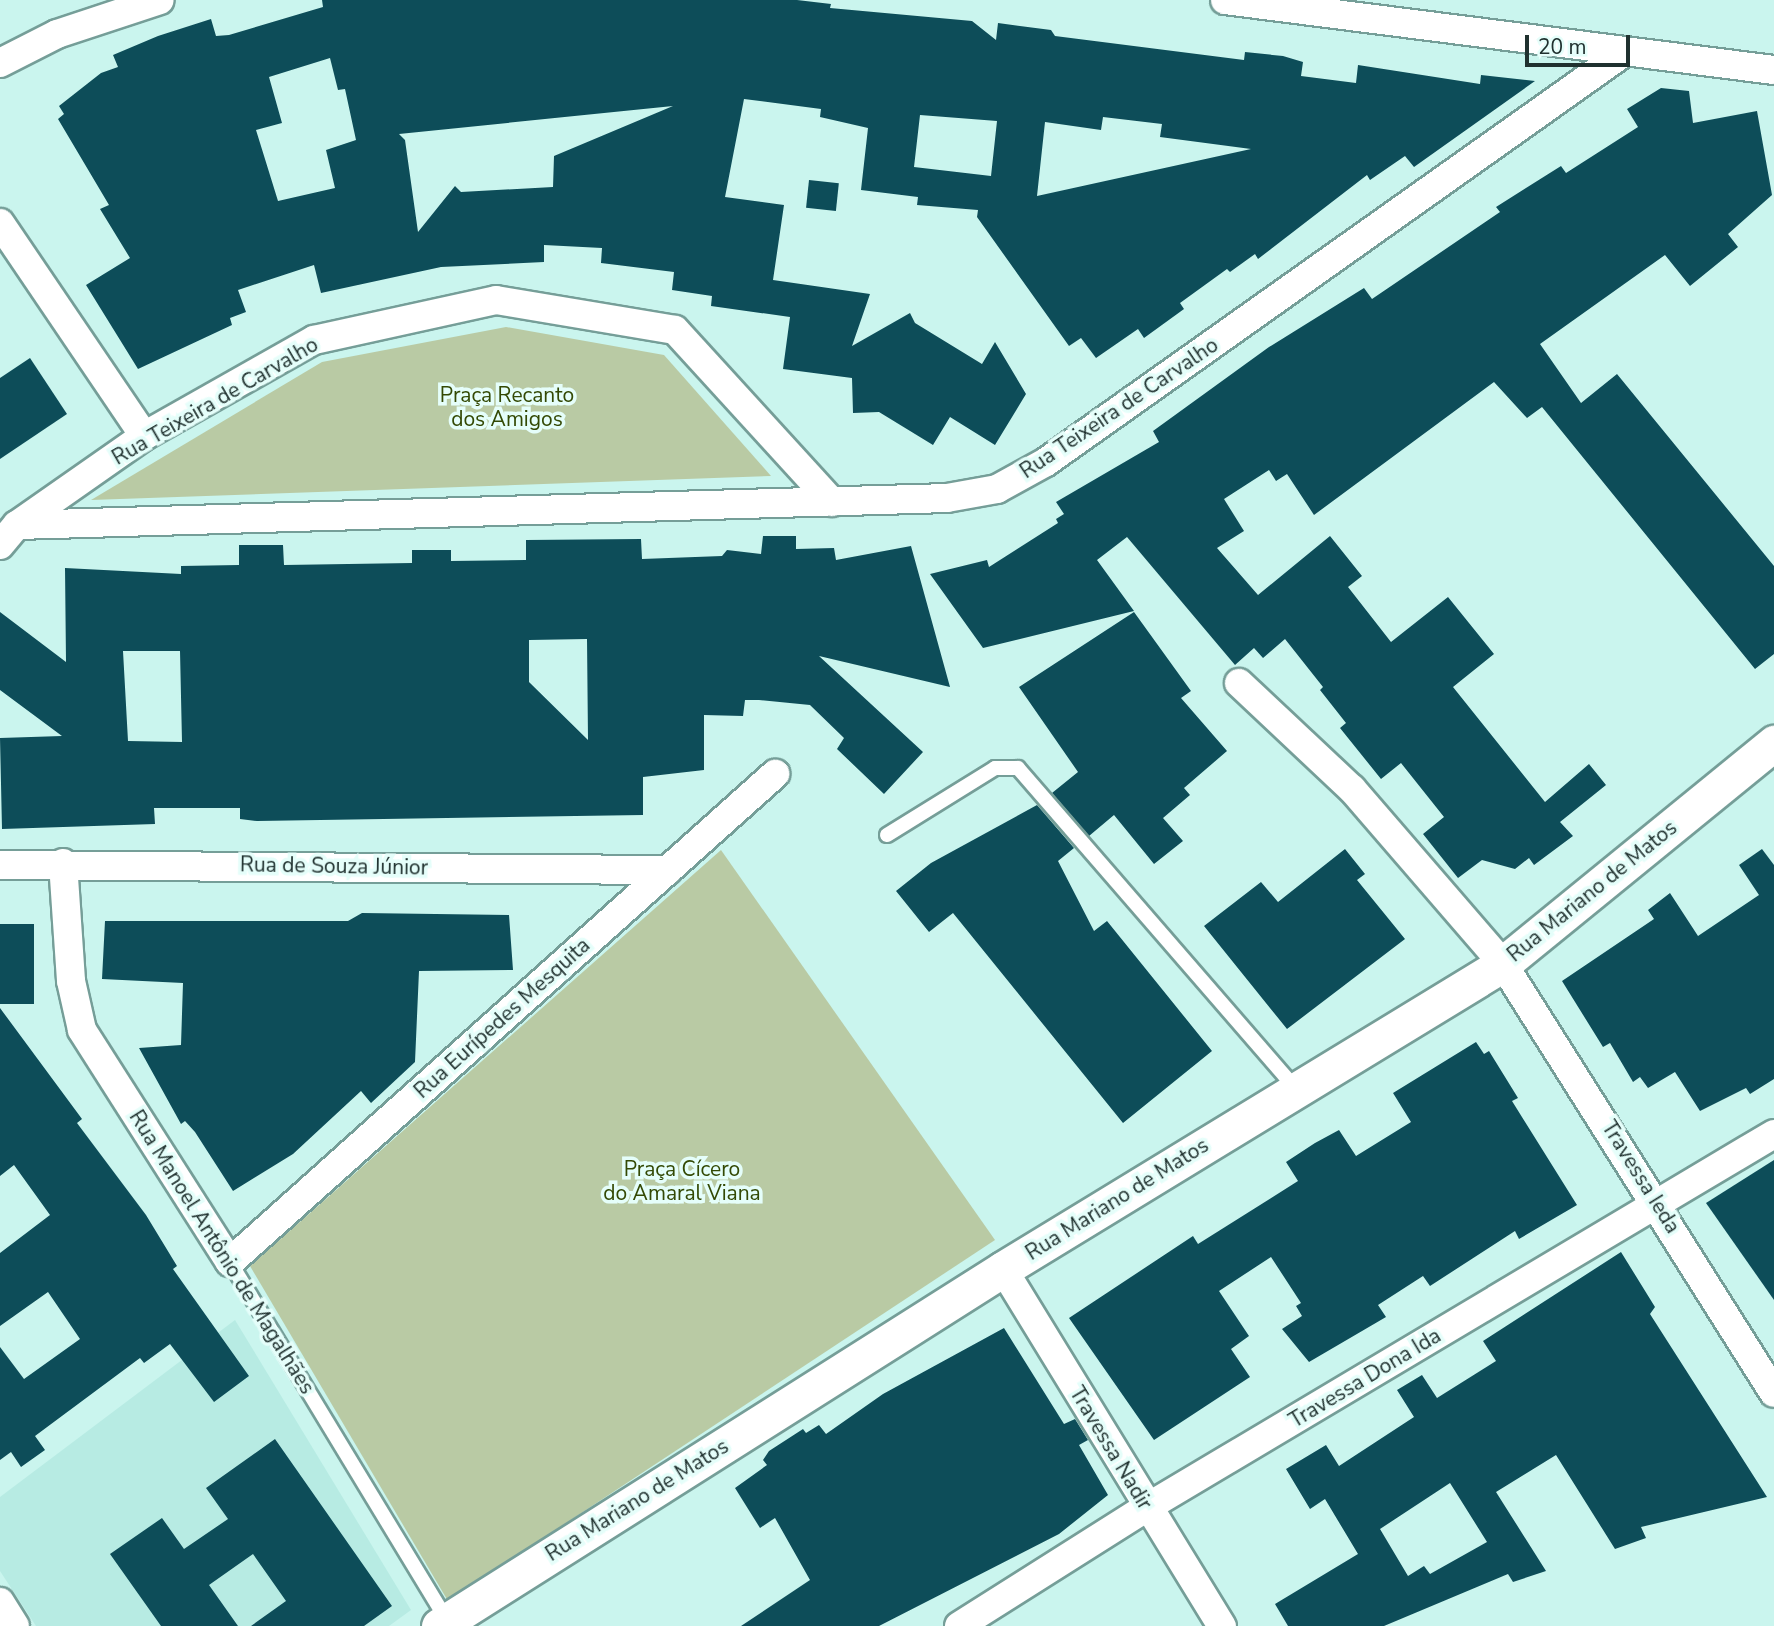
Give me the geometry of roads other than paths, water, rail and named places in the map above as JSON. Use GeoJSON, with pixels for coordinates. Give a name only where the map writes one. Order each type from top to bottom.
{"type":"FeatureCollection","features":[{"type":"Feature","properties":{"kind":"street"},"geometry":{"type":"LineString","coordinates":[[0,63],[57,34],[160,0]]}},
{"type":"Feature","properties":{"kind":"street"},"geometry":{"type":"LineString","coordinates":[[1225,0],[1774,70]]}},
{"type":"Feature","properties":{"kind":"street","name":"Rua Teixeira de Carvalho"},"geometry":{"type":"LineString","coordinates":[[9,535],[144,436],[314,340],[496,300],[675,330],[832,502],[947,498],[997,489],[1046,462],[1623,52]]}},
{"type":"Feature","properties":{"kind":"street"},"geometry":{"type":"LineString","coordinates":[[0,223],[144,436]]}},
{"type":"Feature","properties":{"kind":"street"},"geometry":{"type":"LineString","coordinates":[[9,535],[832,502]]}},
{"type":"Feature","properties":{"kind":"street","name":"Travessa Ieda"},"geometry":{"type":"LineString","coordinates":[[1238,683],[1352,789],[1503,964],[1659,1204],[1774,1393]]}},
{"type":"Feature","properties":{"kind":"street","name":"Rua Mariano de Matos"},"geometry":{"type":"LineString","coordinates":[[443,1623],[1003,1269],[1503,964],[1774,743]]}},
{"type":"Feature","properties":{"kind":"street","name":"Rua Eurípedes Mesquita"},"geometry":{"type":"LineString","coordinates":[[230,1262],[775,774]]}},
{"type":"Feature","properties":{"kind":"street","name":"Rua de Souza Júnior"},"geometry":{"type":"LineString","coordinates":[[0,865],[63,863],[668,870]]}},
{"type":"Feature","properties":{"kind":"street","name":"Rua Manoel Antônio de Magalhães"},"geometry":{"type":"LineString","coordinates":[[63,863],[71,981],[82,1030],[230,1262]]}},
{"type":"Feature","properties":{"kind":"street","name":"Travessa Dona Ida"},"geometry":{"type":"LineString","coordinates":[[959,1626],[1146,1508],[1774,1134]]}},
{"type":"Feature","properties":{"kind":"street","name":"Travessa Nadir"},"geometry":{"type":"LineString","coordinates":[[1003,1269],[1146,1508],[1222,1626]]}},
{"type":"Feature","properties":{"kind":"street"},"geometry":{"type":"LineString","coordinates":[[0,1602],[15,1626]]}},
{"type":"Feature","properties":{"kind":"lane"},"geometry":{"type":"LineString","coordinates":[[887,835],[995,768],[1018,768],[1296,1089]]}},
{"type":"Feature","properties":{"kind":"lane","name":"Rua Manoel Antônio de Magalhães"},"geometry":{"type":"LineString","coordinates":[[230,1262],[443,1623]]}},
{"type":"Feature","properties":{"kind":"park label","name":"Praça Recanto dos Amigos"},"geometry":{"type":"Point","coordinates":[507,407]}},
{"type":"Feature","properties":{"kind":"park label","name":"Praça Cícero do Amaral Viana"},"geometry":{"type":"Point","coordinates":[682,1181]}}]}
